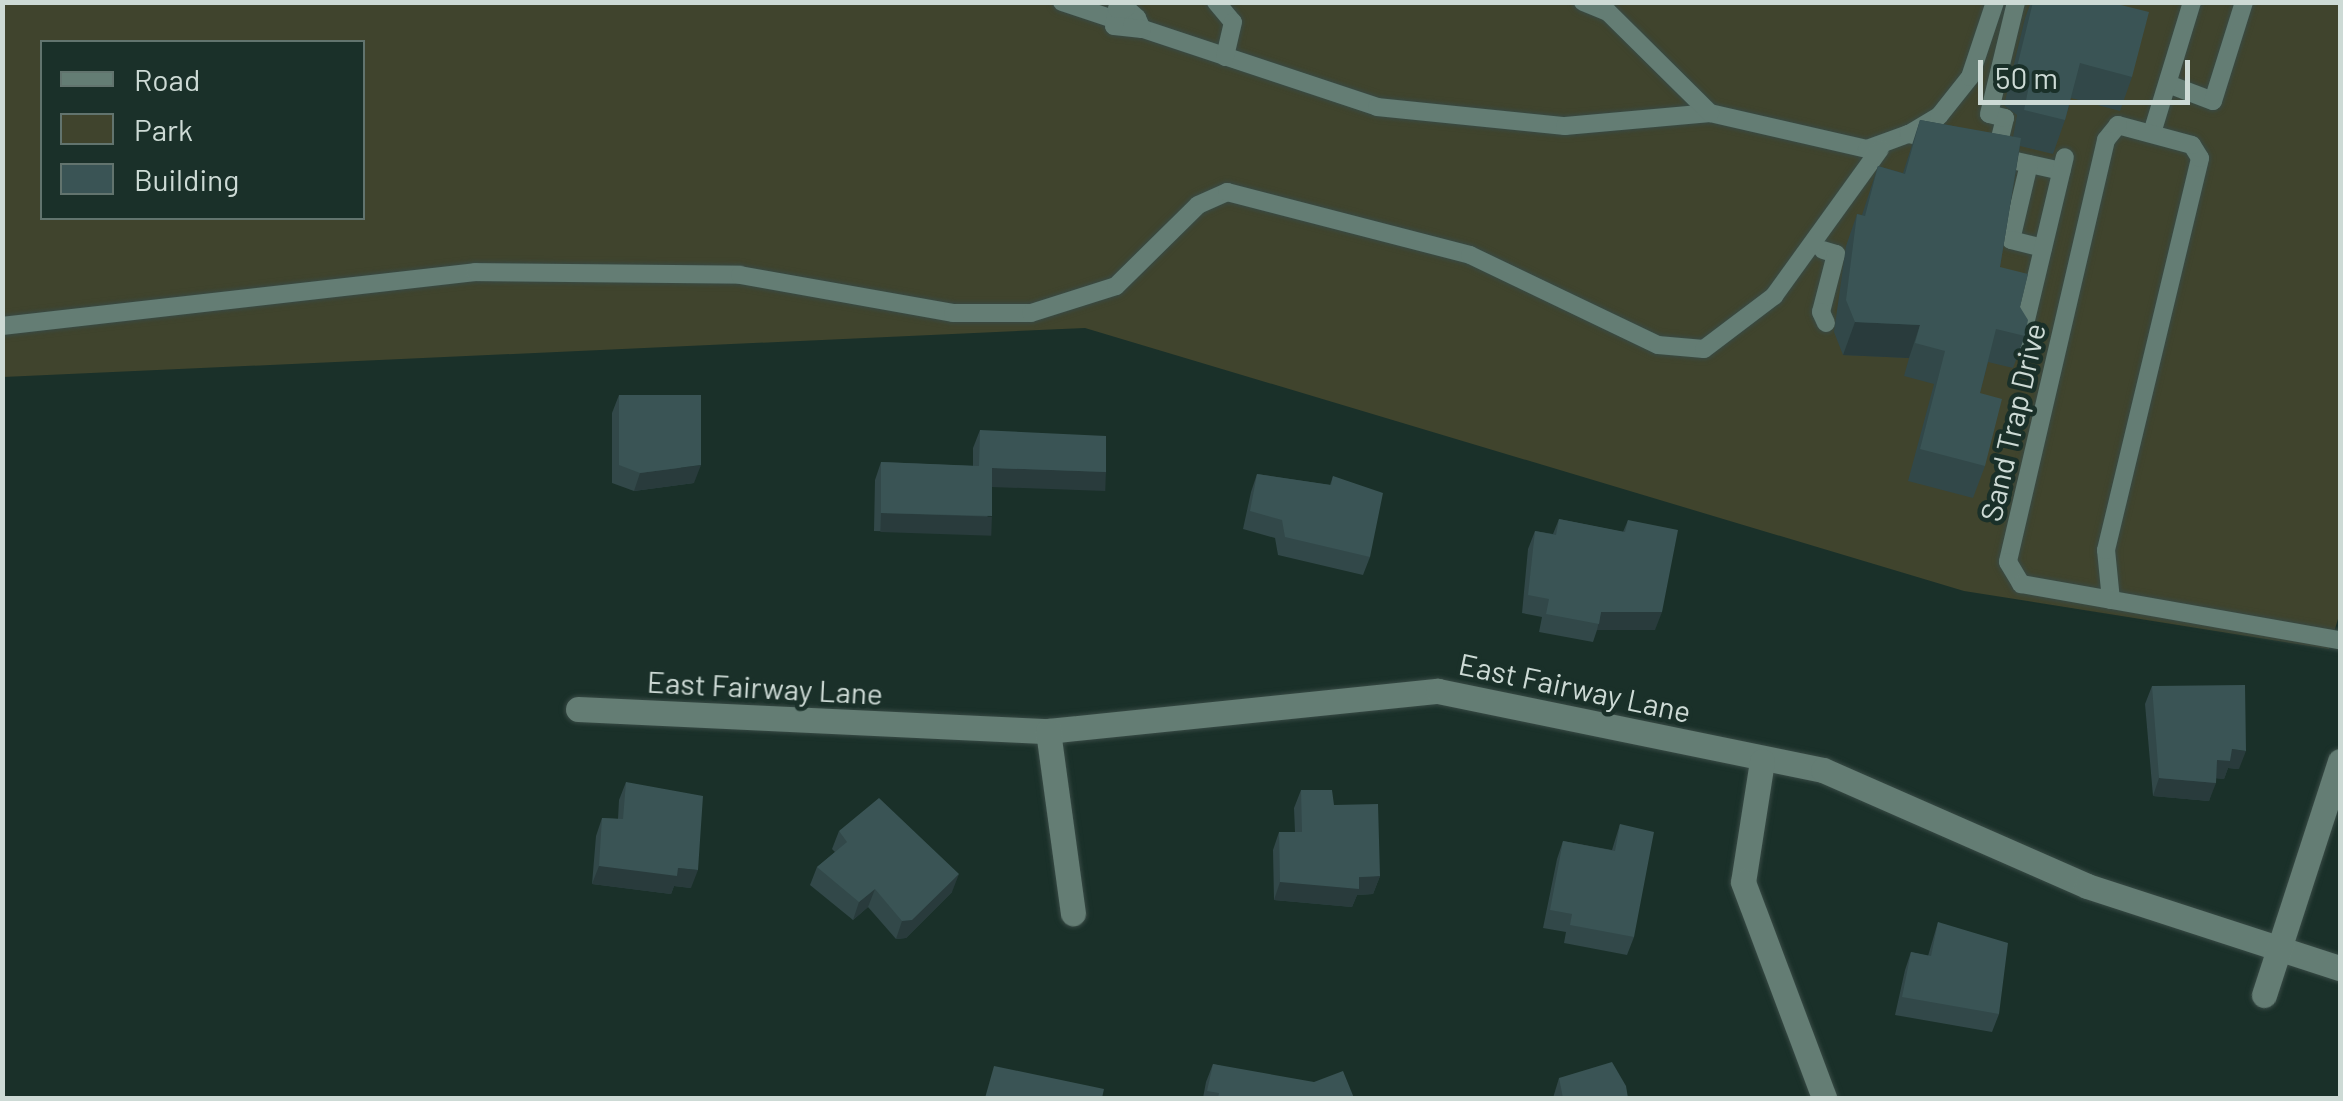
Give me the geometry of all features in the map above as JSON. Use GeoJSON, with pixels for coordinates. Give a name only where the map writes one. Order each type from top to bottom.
{"type":"FeatureCollection","features":[{"type":"Feature","properties":{"kind":"street","name":"East Fairway Lane"},"geometry":{"type":"LineString","coordinates":[[578,709],[1048,730],[1438,690],[1762,761],[1823,770],[2087,886],[2340,968]]}},
{"type":"Feature","properties":{"kind":"street"},"geometry":{"type":"LineString","coordinates":[[1048,730],[1073,913]]}},
{"type":"Feature","properties":{"kind":"street"},"geometry":{"type":"LineString","coordinates":[[1762,761],[1743,882],[1824,1098]]}},
{"type":"Feature","properties":{"kind":"street"},"geometry":{"type":"LineString","coordinates":[[2264,995],[2340,761]]}},
{"type":"Feature","properties":{"kind":"lane"},"geometry":{"type":"LineString","coordinates":[[1062,2],[1377,108],[1564,126],[1710,114],[1880,148]]}},
{"type":"Feature","properties":{"kind":"lane"},"geometry":{"type":"LineString","coordinates":[[1216,2],[1233,22],[1224,57]]}},
{"type":"Feature","properties":{"kind":"lane"},"geometry":{"type":"LineString","coordinates":[[1583,2],[1608,12],[1710,114]]}},
{"type":"Feature","properties":{"kind":"lane"},"geometry":{"type":"LineString","coordinates":[[2,326],[305,287],[549,272],[740,275],[953,313],[1030,313],[1116,286],[1198,205],[1228,192],[1470,254],[1682,350],[1728,339],[1797,260],[1880,148],[1939,116],[1970,77],[1995,2]]}},
{"type":"Feature","properties":{"kind":"lane"},"geometry":{"type":"LineString","coordinates":[[1979,151],[2005,118],[1989,114],[2016,2]]}},
{"type":"Feature","properties":{"kind":"lane"},"geometry":{"type":"LineString","coordinates":[[2111,600],[2106,550],[2200,158],[2192,145],[2152,133],[2192,2]]}},
{"type":"Feature","properties":{"kind":"lane"},"geometry":{"type":"LineString","coordinates":[[2168,84],[2213,101],[2244,2]]}},
{"type":"Feature","properties":{"kind":"lane","name":"Sand Trap Drive"},"geometry":{"type":"LineString","coordinates":[[2152,133],[2118,125],[2106,140],[2008,562],[2021,584],[2340,640]]}},
{"type":"Feature","properties":{"kind":"lane"},"geometry":{"type":"LineString","coordinates":[[1908,134],[2029,164],[2063,164],[2021,341]]}},
{"type":"Feature","properties":{"kind":"lane"},"geometry":{"type":"LineString","coordinates":[[2029,164],[2011,240],[2043,248]]}},
{"type":"Feature","properties":{"kind":"lane"},"geometry":{"type":"LineString","coordinates":[[2018,211],[2050,220]]}},
{"type":"Feature","properties":{"kind":"lane"},"geometry":{"type":"LineString","coordinates":[[1820,228],[1823,250]]}},
{"type":"Feature","properties":{"kind":"lane"},"geometry":{"type":"LineString","coordinates":[[1797,260],[1823,250],[1836,254],[1821,312],[1826,323]]}},
{"type":"Feature","properties":{"kind":"green space"},"geometry":{"type":"Polygon","coordinates":[[[3,3],[2340,3],[2340,612],[2329,649],[1964,591],[1085,328],[3,377],[3,3]]]}},
{"type":"Feature","properties":{"kind":"building"},"geometry":{"type":"Polygon","coordinates":[[[2033,2],[2109,2],[2149,12],[2132,77],[2080,63],[2065,120],[2024,110],[2030,81],[2016,71],[2033,2]]]}},
{"type":"Feature","properties":{"kind":"building"},"geometry":{"type":"Polygon","coordinates":[[[1920,120],[2021,138],[2000,267],[2028,274],[2020,307],[2028,320],[2025,336],[1996,329],[1980,393],[2002,399],[1985,466],[1920,449],[1945,351],[1915,343],[1920,325],[1855,322],[1846,300],[1857,214],[1865,216],[1878,166],[1905,174],[1920,120]]]}},
{"type":"Feature","properties":{"kind":"building"},"geometry":{"type":"Polygon","coordinates":[[[619,395],[701,395],[701,465],[640,473],[619,465],[619,395]]]}},
{"type":"Feature","properties":{"kind":"building"},"geometry":{"type":"Polygon","coordinates":[[[980,430],[1106,436],[1106,472],[992,468],[992,516],[881,513],[881,462],[979,466],[980,430]]]}},
{"type":"Feature","properties":{"kind":"building"},"geometry":{"type":"Polygon","coordinates":[[[1257,474],[1331,485],[1333,476],[1383,493],[1370,557],[1285,537],[1282,520],[1250,511],[1257,474]]]}},
{"type":"Feature","properties":{"kind":"building"},"geometry":{"type":"Polygon","coordinates":[[[1559,519],[1625,532],[1628,520],[1678,530],[1662,612],[1601,612],[1599,624],[1546,614],[1549,599],[1528,595],[1535,531],[1556,535],[1559,519]]]}},
{"type":"Feature","properties":{"kind":"building"},"geometry":{"type":"Polygon","coordinates":[[[2245,685],[2246,751],[2232,749],[2230,761],[2217,760],[2216,783],[2159,778],[2152,686],[2245,685]]]}},
{"type":"Feature","properties":{"kind":"building"},"geometry":{"type":"Polygon","coordinates":[[[626,782],[703,796],[698,870],[678,868],[677,876],[599,866],[602,818],[623,819],[626,782]]]}},
{"type":"Feature","properties":{"kind":"building"},"geometry":{"type":"Polygon","coordinates":[[[1301,790],[1332,790],[1334,805],[1378,804],[1380,876],[1359,877],[1359,889],[1280,882],[1279,832],[1302,832],[1301,790]]]}},
{"type":"Feature","properties":{"kind":"building"},"geometry":{"type":"Polygon","coordinates":[[[879,798],[959,874],[912,920],[902,921],[875,889],[859,902],[817,867],[847,842],[839,831],[879,798]]]}},
{"type":"Feature","properties":{"kind":"building"},"geometry":{"type":"Polygon","coordinates":[[[1620,824],[1654,832],[1634,937],[1570,925],[1572,914],[1550,910],[1563,841],[1615,851],[1620,824]]]}},
{"type":"Feature","properties":{"kind":"building"},"geometry":{"type":"Polygon","coordinates":[[[1938,922],[2008,943],[1999,1014],[1902,997],[1911,952],[1931,956],[1938,922]]]}},
{"type":"Feature","properties":{"kind":"building"},"geometry":{"type":"Polygon","coordinates":[[[1612,1062],[1626,1086],[1628,1098],[1563,1098],[1559,1078],[1612,1062]]]}},
{"type":"Feature","properties":{"kind":"building"},"geometry":{"type":"Polygon","coordinates":[[[1213,1064],[1314,1082],[1343,1071],[1354,1098],[1218,1098],[1219,1093],[1207,1091],[1213,1064]]]}},
{"type":"Feature","properties":{"kind":"building"},"geometry":{"type":"Polygon","coordinates":[[[994,1066],[1104,1089],[1102,1098],[985,1098],[994,1066]]]}}]}
